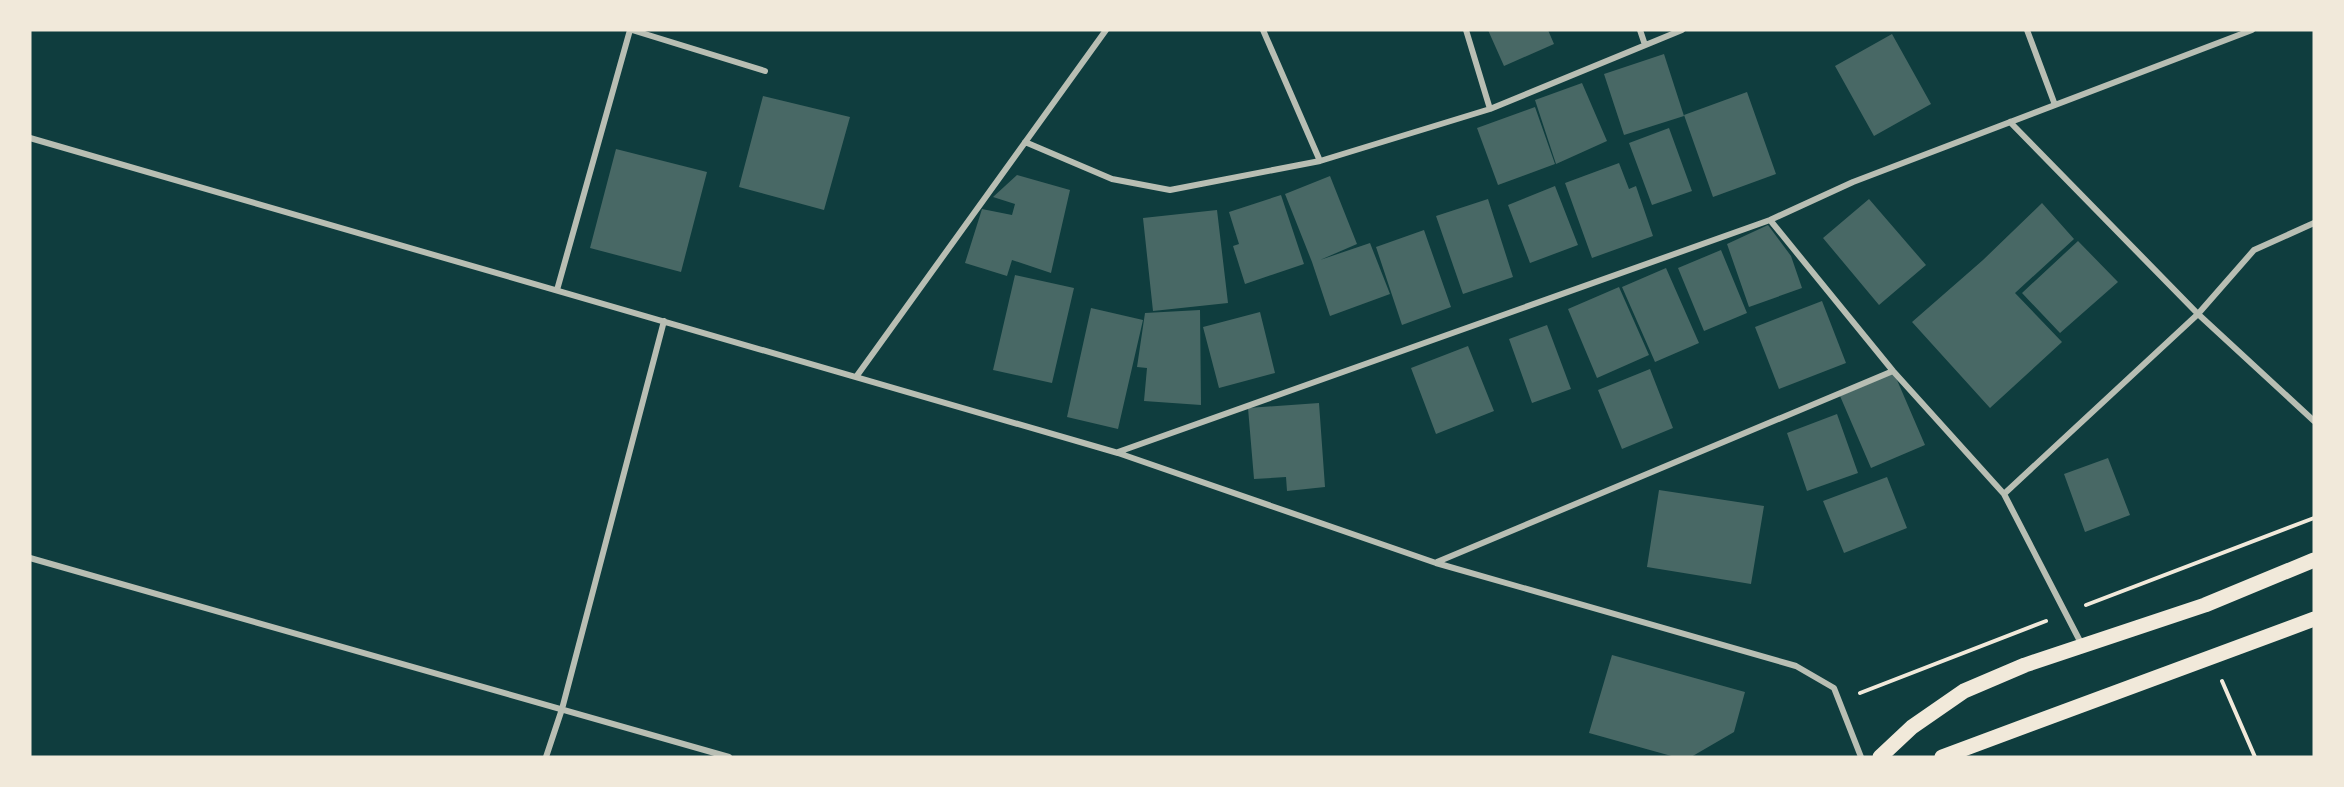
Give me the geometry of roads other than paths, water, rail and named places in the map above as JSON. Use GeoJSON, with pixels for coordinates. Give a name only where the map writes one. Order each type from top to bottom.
{"type":"FeatureCollection","features":[{"type":"Feature","properties":{"kind":"main road"},"geometry":{"type":"LineString","coordinates":[[1880,757],[1912,727],[1964,691],[2025,665],[2205,605],[2314,560]]}},
{"type":"Feature","properties":{"kind":"main road"},"geometry":{"type":"LineString","coordinates":[[1942,757],[2314,619]]}},
{"type":"Feature","properties":{"kind":"street"},"geometry":{"type":"LineString","coordinates":[[557,290],[631,30],[765,71]]}},
{"type":"Feature","properties":{"kind":"street"},"geometry":{"type":"LineString","coordinates":[[856,377],[1106,30]]}},
{"type":"Feature","properties":{"kind":"street"},"geometry":{"type":"LineString","coordinates":[[1263,30],[1320,160]]}},
{"type":"Feature","properties":{"kind":"street"},"geometry":{"type":"LineString","coordinates":[[1466,30],[1490,109]]}},
{"type":"Feature","properties":{"kind":"street"},"geometry":{"type":"LineString","coordinates":[[1641,30],[1645,45]]}},
{"type":"Feature","properties":{"kind":"street"},"geometry":{"type":"LineString","coordinates":[[1025,142],[1112,179],[1170,190],[1320,160],[1490,109],[1682,30]]}},
{"type":"Feature","properties":{"kind":"street"},"geometry":{"type":"LineString","coordinates":[[2026,30],[2055,105]]}},
{"type":"Feature","properties":{"kind":"street"},"geometry":{"type":"LineString","coordinates":[[1118,453],[1770,220],[1853,182],[2252,30]]}},
{"type":"Feature","properties":{"kind":"street"},"geometry":{"type":"LineString","coordinates":[[2010,122],[2198,314],[2314,421]]}},
{"type":"Feature","properties":{"kind":"street"},"geometry":{"type":"LineString","coordinates":[[30,138],[1118,453],[1436,563],[1796,666],[1834,688],[1861,757]]}},
{"type":"Feature","properties":{"kind":"street"},"geometry":{"type":"LineString","coordinates":[[1770,220],[1893,371],[2004,494],[2083,647]]}},
{"type":"Feature","properties":{"kind":"street"},"geometry":{"type":"LineString","coordinates":[[2004,494],[2198,314],[2254,250],[2314,223]]}},
{"type":"Feature","properties":{"kind":"street"},"geometry":{"type":"LineString","coordinates":[[546,757],[562,709],[664,321]]}},
{"type":"Feature","properties":{"kind":"street"},"geometry":{"type":"LineString","coordinates":[[1436,563],[1893,371]]}},
{"type":"Feature","properties":{"kind":"street"},"geometry":{"type":"LineString","coordinates":[[30,558],[729,757]]}}]}
